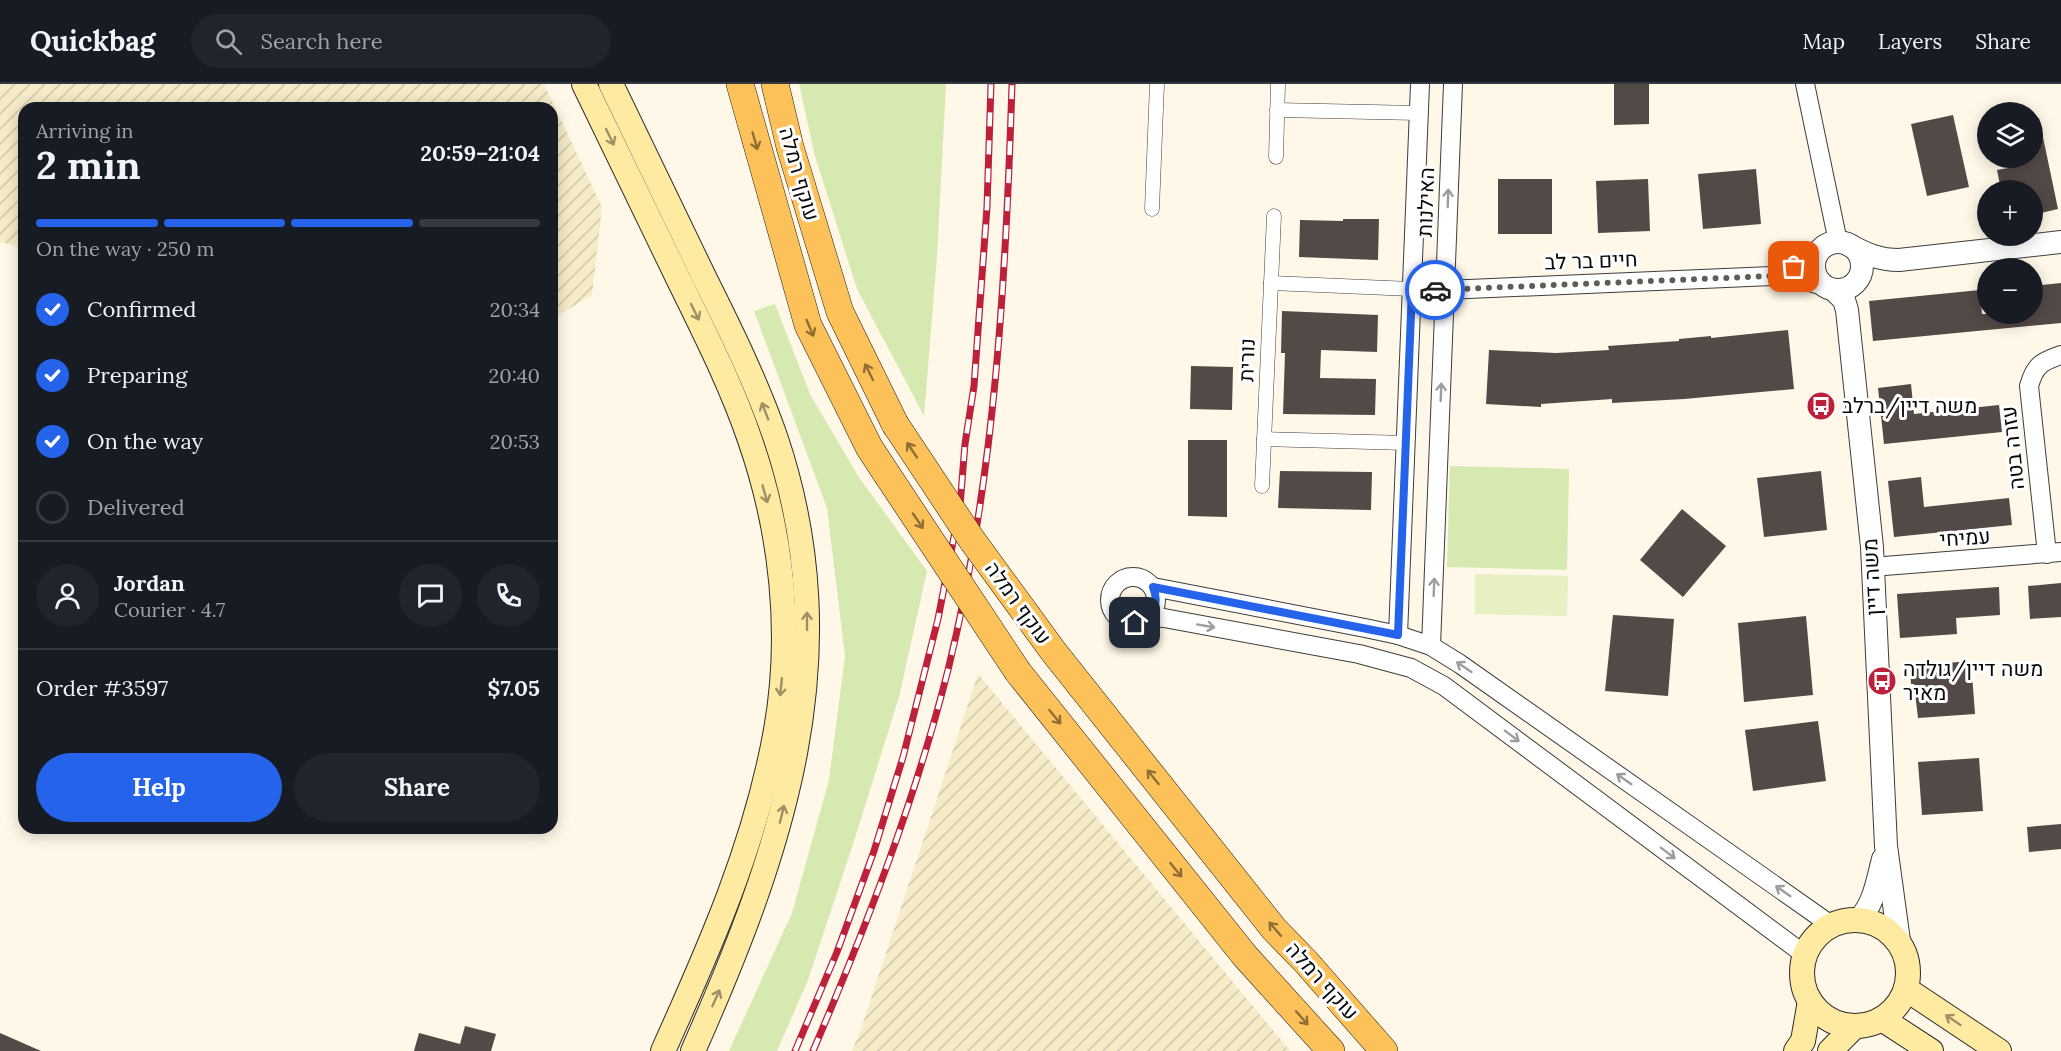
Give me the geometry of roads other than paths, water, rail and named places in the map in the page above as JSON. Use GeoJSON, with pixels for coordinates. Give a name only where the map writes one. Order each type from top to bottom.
{"type":"FeatureCollection","features":[{"type":"Feature","properties":{"kind":"main road"},"geometry":{"type":"LineString","coordinates":[[584,84],[720,363],[746,430],[771,514],[782,586],[784,657],[781,687],[776,729],[760,803],[735,881],[702,965],[663,1051]]}},
{"type":"Feature","properties":{"kind":"main road"},"geometry":{"type":"LineString","coordinates":[[611,84],[746,362],[776,440],[796,516],[806,591],[807,665],[798,741],[782,819],[752,910],[723,984],[693,1051]]}},
{"type":"Feature","properties":{"kind":"main road","name":"עוקף רמלה"},"geometry":{"type":"LineString","coordinates":[[740,84],[808,325],[869,447],[1018,672],[1245,956],[1331,1051]]}},
{"type":"Feature","properties":{"kind":"main road","name":"עוקף רמלה"},"geometry":{"type":"LineString","coordinates":[[775,84],[790,147],[840,312],[895,424],[972,540],[1053,651],[1274,929],[1384,1051]]}},
{"type":"Feature","properties":{"kind":"main road"},"geometry":{"type":"LineString","coordinates":[[1859,919],[1874,922],[1899,941],[1906,956],[1909,973],[1906,989],[1892,1011],[1882,1019],[1855,1026],[1830,1020],[1820,1013],[1810,1000],[1804,986],[1802,970],[1805,955],[1820,932],[1831,925],[1845,920],[1859,919]]}},
{"type":"Feature","properties":{"kind":"main road"},"geometry":{"type":"LineString","coordinates":[[1906,989],[1999,1051]]}},
{"type":"Feature","properties":{"kind":"main road"},"geometry":{"type":"LineString","coordinates":[[1796,1051],[1803,1041],[1810,1000]]}},
{"type":"Feature","properties":{"kind":"main road"},"geometry":{"type":"LineString","coordinates":[[1882,1019],[1931,1051]]}},
{"type":"Feature","properties":{"kind":"main road"},"geometry":{"type":"LineString","coordinates":[[1830,1051],[1855,1026]]}},
{"type":"Feature","properties":{"kind":"street"},"geometry":{"type":"LineString","coordinates":[[1152,208],[1157,84]]}},
{"type":"Feature","properties":{"kind":"street"},"geometry":{"type":"LineString","coordinates":[[1276,157],[1278,84]]}},
{"type":"Feature","properties":{"kind":"street","name":"האילנות"},"geometry":{"type":"LineString","coordinates":[[1398,635],[1419,84]]}},
{"type":"Feature","properties":{"kind":"street","name":"האילנות"},"geometry":{"type":"LineString","coordinates":[[1431,646],[1453,84]]}},
{"type":"Feature","properties":{"kind":"street"},"geometry":{"type":"LineString","coordinates":[[1805,84],[1843,243],[1859,255],[1862,269],[1843,285]]}},
{"type":"Feature","properties":{"kind":"street"},"geometry":{"type":"LineString","coordinates":[[1277,111],[1419,113]]}},
{"type":"Feature","properties":{"kind":"street","name":"נורית"},"geometry":{"type":"LineString","coordinates":[[1262,486],[1274,216]]}},
{"type":"Feature","properties":{"kind":"street"},"geometry":{"type":"LineString","coordinates":[[1899,260],[1843,285],[1820,283],[1814,269],[1817,254],[1822,248],[1843,243],[1869,256],[1899,260],[2061,242]]}},
{"type":"Feature","properties":{"kind":"street","name":"חיים בר לב"},"geometry":{"type":"LineString","coordinates":[[1772,276],[1806,262],[1817,254]]}},
{"type":"Feature","properties":{"kind":"street","name":"חיים בר לב"},"geometry":{"type":"LineString","coordinates":[[1412,289],[1445,290],[1772,276],[1843,285]]}},
{"type":"Feature","properties":{"kind":"street"},"geometry":{"type":"LineString","coordinates":[[1271,282],[1412,289]]}},
{"type":"Feature","properties":{"kind":"street","name":"משה דיין"},"geometry":{"type":"LineString","coordinates":[[1843,285],[1872,547],[1886,846],[1899,941]]}},
{"type":"Feature","properties":{"kind":"street","name":"עזרה בטה"},"geometry":{"type":"LineString","coordinates":[[2054,553],[2029,386],[2039,363],[2061,355]]}},
{"type":"Feature","properties":{"kind":"street"},"geometry":{"type":"LineString","coordinates":[[1264,439],[1407,443],[1439,441]]}},
{"type":"Feature","properties":{"kind":"street","name":"עמיחי"},"geometry":{"type":"LineString","coordinates":[[1872,567],[2054,553]]}},
{"type":"Feature","properties":{"kind":"street"},"geometry":{"type":"LineString","coordinates":[[1805,955],[1444,686],[1411,668],[1359,654],[1164,618],[1149,617],[1135,623],[1120,620],[1111,608],[1111,593],[1120,580],[1127,577],[1142,578],[1153,587],[1398,635],[1431,646],[1470,671],[1831,925]]}},
{"type":"Feature","properties":{"kind":"street"},"geometry":{"type":"LineString","coordinates":[[1149,617],[1156,603],[1153,587]]}},
{"type":"Feature","properties":{"kind":"street","name":"משה דיין"},"geometry":{"type":"LineString","coordinates":[[1859,919],[1871,898],[1886,846]]}},
{"type":"Feature","properties":{"kind":"railway"},"geometry":{"type":"LineString","coordinates":[[795,1051],[837,952],[874,851],[903,757],[938,619],[960,506],[965,444],[974,386],[987,207],[991,84]]}},
{"type":"Feature","properties":{"kind":"railway"},"geometry":{"type":"LineString","coordinates":[[813,1051],[852,958],[905,815],[935,719],[964,598],[987,452],[1002,305],[1012,84]]}},
{"type":"Feature","properties":{"kind":"place","name":"משה דיין/ברלב"},"geometry":{"type":"Point","coordinates":[1821,406]}},
{"type":"Feature","properties":{"kind":"place","name":"משה דיין/גולדה מאיר"},"geometry":{"type":"Point","coordinates":[1882,681]}}]}
